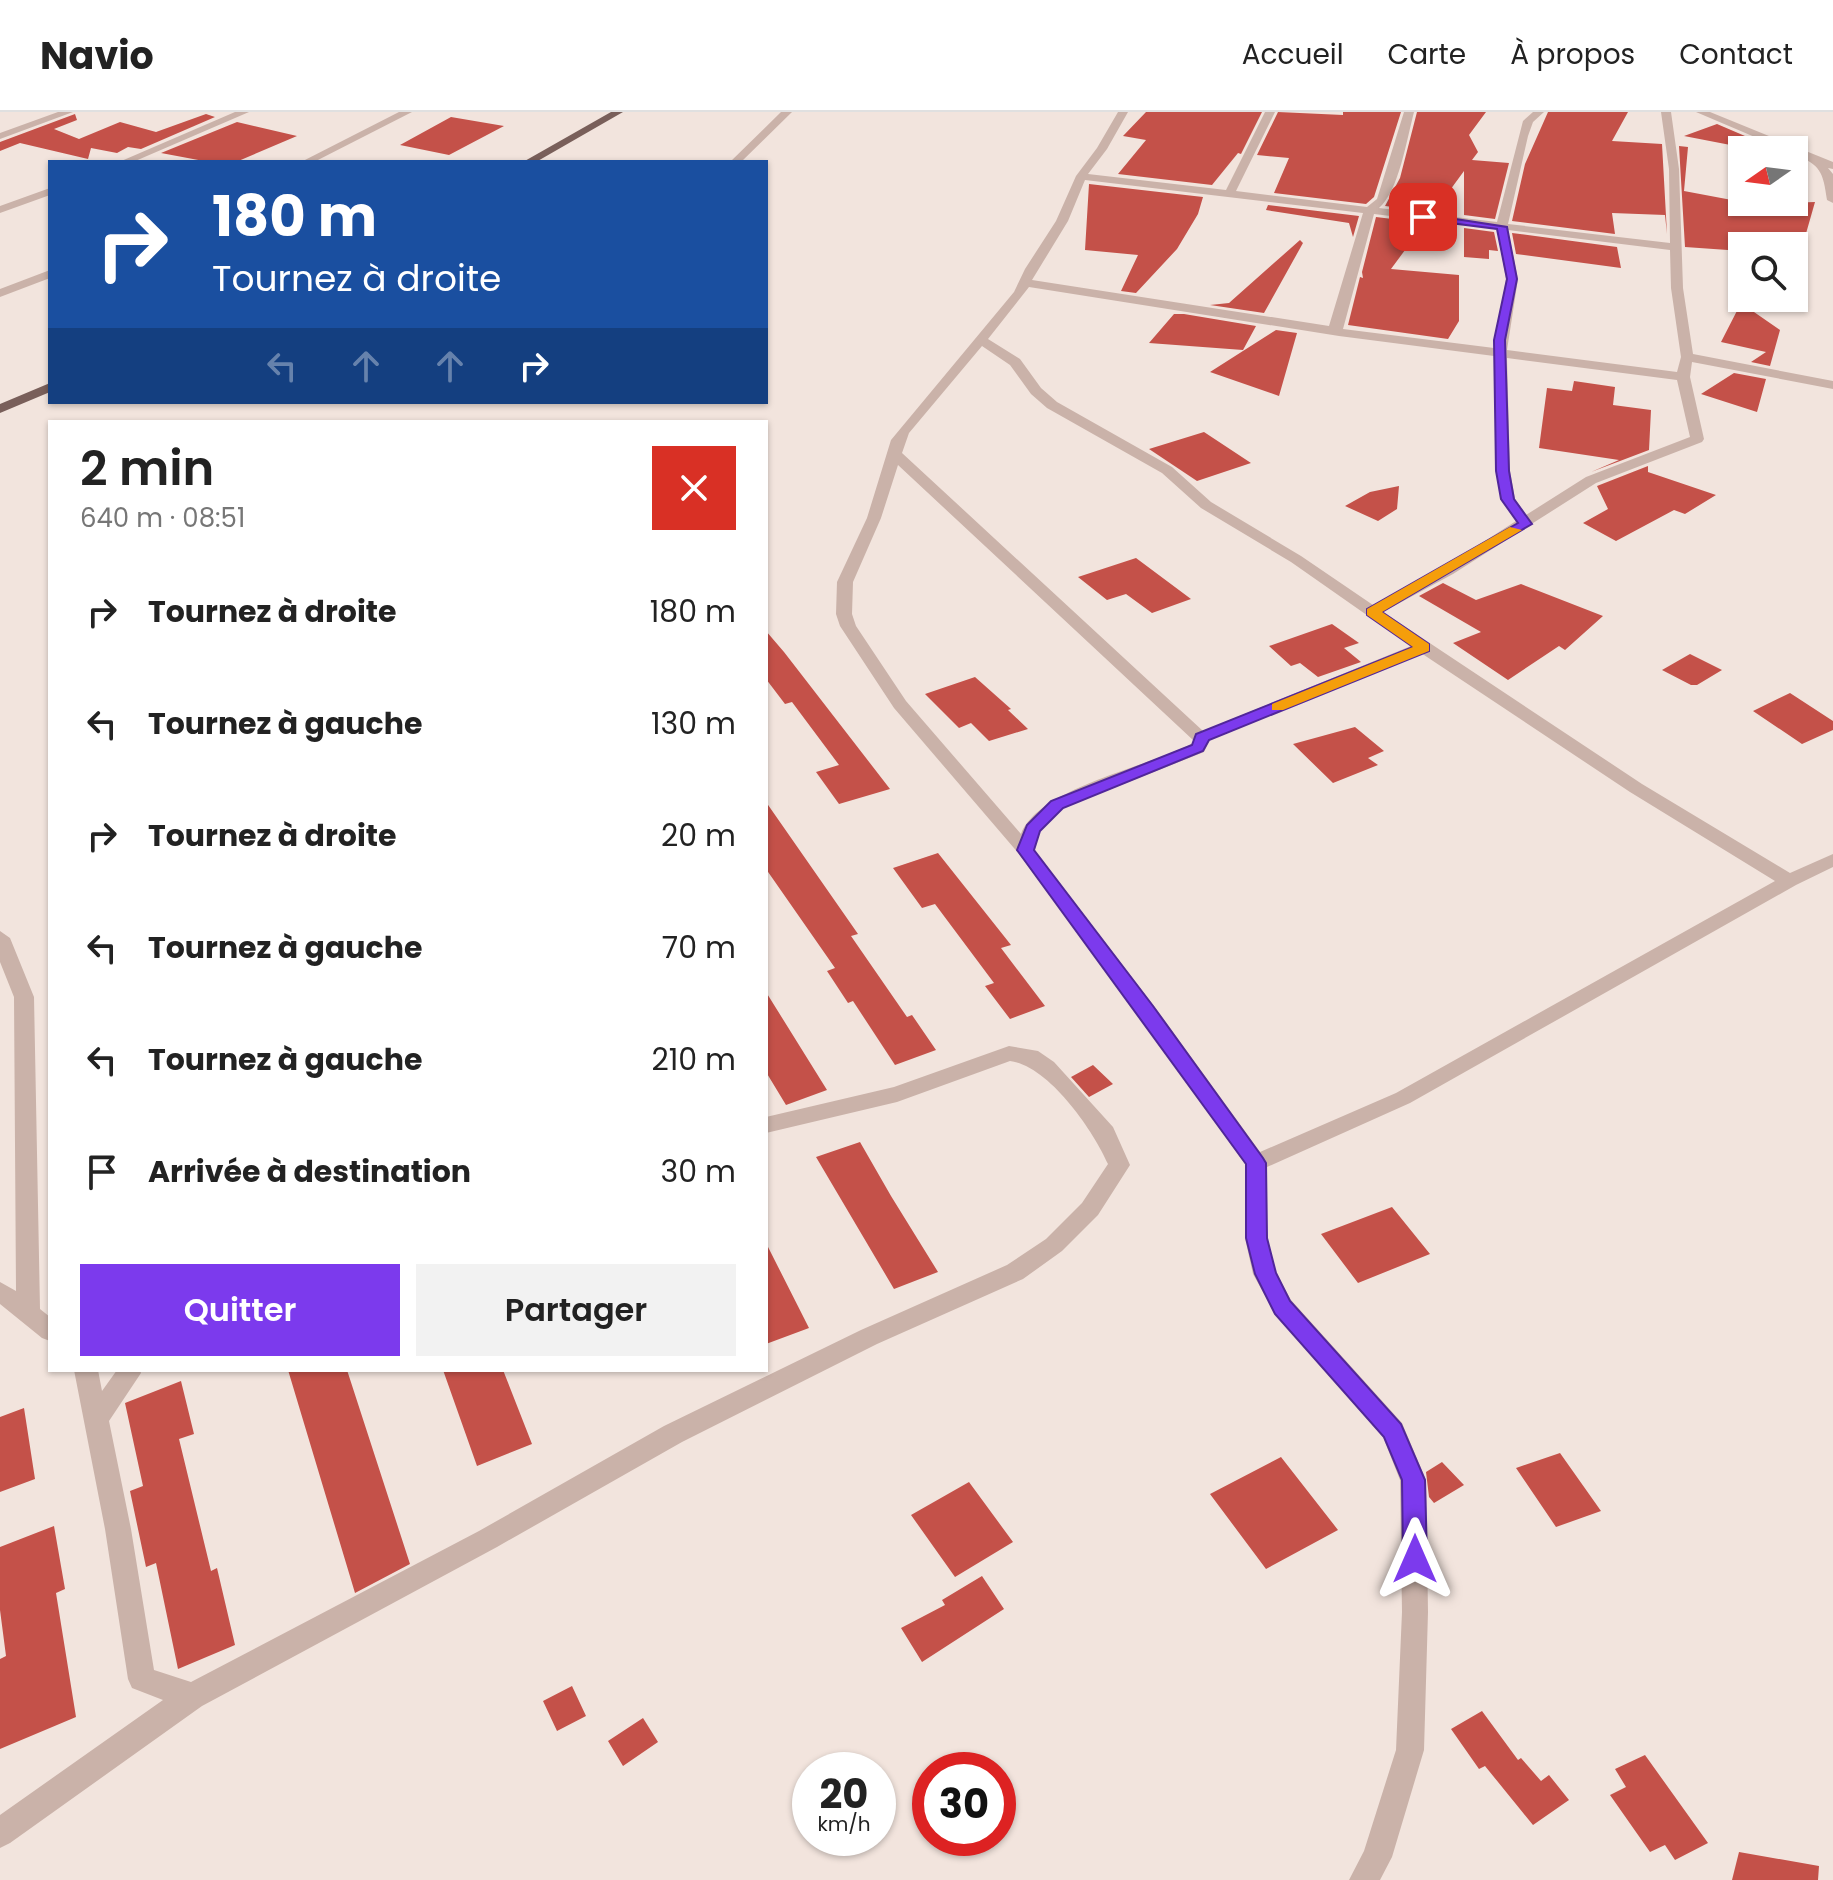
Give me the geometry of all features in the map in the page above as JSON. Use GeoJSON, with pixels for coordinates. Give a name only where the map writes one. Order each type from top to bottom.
{"type":"FeatureCollection","features":[{"type":"Feature","properties":{"kind":"main road"},"geometry":{"type":"LineString","coordinates":[[532,160],[618,112]]}},
{"type":"Feature","properties":{"kind":"main road"},"geometry":{"type":"LineString","coordinates":[[0,409],[48,388]]}},
{"type":"Feature","properties":{"kind":"street"},"geometry":{"type":"LineString","coordinates":[[0,136],[68,112]]}},
{"type":"Feature","properties":{"kind":"street"},"geometry":{"type":"LineString","coordinates":[[129,160],[244,112]]}},
{"type":"Feature","properties":{"kind":"street"},"geometry":{"type":"LineString","coordinates":[[310,160],[407,112]]}},
{"type":"Feature","properties":{"kind":"street"},"geometry":{"type":"LineString","coordinates":[[737,160],[787,112]]}},
{"type":"Feature","properties":{"kind":"street"},"geometry":{"type":"LineString","coordinates":[[1123,112],[1102,149],[1081,176],[1062,221],[1031,269],[1026,283],[982,341],[898,440],[874,518],[845,582],[844,614],[848,626],[900,704],[1025,850],[1147,1011],[1256,1163],[1256,1238],[1265,1274],[1283,1307],[1393,1431],[1413,1480],[1415,1612],[1410,1750],[1377,1857],[1364,1880]]}},
{"type":"Feature","properties":{"kind":"street"},"geometry":{"type":"LineString","coordinates":[[1229,194],[1270,112]]}},
{"type":"Feature","properties":{"kind":"street"},"geometry":{"type":"LineString","coordinates":[[1339,332],[1335,326],[1346,282],[1370,210],[1382,200],[1386,190],[1409,112]]}},
{"type":"Feature","properties":{"kind":"street"},"geometry":{"type":"LineString","coordinates":[[1525,524],[1508,499],[1503,471],[1500,354],[1503,311],[1512,279],[1502,227],[1523,136],[1528,121],[1539,112]]}},
{"type":"Feature","properties":{"kind":"street"},"geometry":{"type":"LineString","coordinates":[[1372,612],[1525,524],[1550,504],[1591,480],[1697,439],[1683,377],[1687,357],[1677,288],[1674,169],[1666,112]]}},
{"type":"Feature","properties":{"kind":"street"},"geometry":{"type":"LineString","coordinates":[[1701,112],[1817,160],[1832,173],[1833,200]]}},
{"type":"Feature","properties":{"kind":"street"},"geometry":{"type":"LineString","coordinates":[[1081,176],[1677,247]]}},
{"type":"Feature","properties":{"kind":"street"},"geometry":{"type":"LineString","coordinates":[[0,210],[48,192]]}},
{"type":"Feature","properties":{"kind":"street"},"geometry":{"type":"LineString","coordinates":[[0,293],[48,275]]}},
{"type":"Feature","properties":{"kind":"street"},"geometry":{"type":"LineString","coordinates":[[1026,283],[1339,332],[1683,377]]}},
{"type":"Feature","properties":{"kind":"street"},"geometry":{"type":"LineString","coordinates":[[982,341],[1015,362],[1040,396],[1052,405],[1167,470],[1206,505],[1296,559],[1636,788],[1789,881]]}},
{"type":"Feature","properties":{"kind":"street"},"geometry":{"type":"LineString","coordinates":[[1687,357],[1833,385]]}},
{"type":"Feature","properties":{"kind":"street"},"geometry":{"type":"LineString","coordinates":[[895,454],[1201,738],[1202,744],[1198,748],[1057,804],[1032,829],[1025,850]]}},
{"type":"Feature","properties":{"kind":"street"},"geometry":{"type":"LineString","coordinates":[[1201,738],[1423,647]]}},
{"type":"Feature","properties":{"kind":"street"},"geometry":{"type":"LineString","coordinates":[[1256,1163],[1403,1098],[1789,881],[1833,860]]}},
{"type":"Feature","properties":{"kind":"street"},"geometry":{"type":"LineString","coordinates":[[0,938],[24,997],[28,1313]]}},
{"type":"Feature","properties":{"kind":"street"},"geometry":{"type":"LineString","coordinates":[[0,1833],[138,1738],[192,1696],[488,1539],[673,1434],[869,1337],[1015,1272],[1054,1245],[1090,1209],[1119,1165],[1105,1133],[1047,1067],[1031,1056],[1009,1053],[897,1094],[768,1125]]}},
{"type":"Feature","properties":{"kind":"street"},"geometry":{"type":"LineString","coordinates":[[0,1291],[48,1329]]}},
{"type":"Feature","properties":{"kind":"street"},"geometry":{"type":"LineString","coordinates":[[86,1372],[118,1529],[142,1679],[192,1696]]}},
{"type":"Feature","properties":{"kind":"street"},"geometry":{"type":"LineString","coordinates":[[95,1421],[127,1372]]}},
{"type":"Feature","properties":{"kind":"building"},"geometry":{"type":"Polygon","coordinates":[[[1146,112],[1262,112],[1241,154],[1238,153],[1212,185],[1118,174],[1146,140],[1123,136],[1146,112]]]}},
{"type":"Feature","properties":{"kind":"building"},"geometry":{"type":"Polygon","coordinates":[[[1278,112],[1343,115],[1343,112],[1401,112],[1374,197],[1366,204],[1274,193],[1289,158],[1257,155],[1278,112]]]}},
{"type":"Feature","properties":{"kind":"building"},"geometry":{"type":"Polygon","coordinates":[[[1417,112],[1486,112],[1469,135],[1478,152],[1472,160],[1509,163],[1495,219],[1464,215],[1464,171],[1434,212],[1385,206],[1400,178],[1417,112]]]}},
{"type":"Feature","properties":{"kind":"building"},"geometry":{"type":"Polygon","coordinates":[[[1548,112],[1628,112],[1612,141],[1662,144],[1667,234],[1665,215],[1612,213],[1615,234],[1512,221],[1525,164],[1548,112]]]}},
{"type":"Feature","properties":{"kind":"building"},"geometry":{"type":"Polygon","coordinates":[[[75,114],[77,120],[54,129],[79,139],[120,122],[156,132],[206,114],[215,117],[141,149],[128,147],[117,153],[91,148],[88,159],[20,143],[0,151],[0,142],[75,114]]]}},
{"type":"Feature","properties":{"kind":"building"},"geometry":{"type":"Polygon","coordinates":[[[451,117],[504,126],[449,155],[400,145],[451,117]]]}},
{"type":"Feature","properties":{"kind":"building"},"geometry":{"type":"Polygon","coordinates":[[[237,122],[297,136],[241,160],[198,160],[161,153],[237,122]]]}},
{"type":"Feature","properties":{"kind":"building"},"geometry":{"type":"Polygon","coordinates":[[[1717,124],[1745,136],[1728,136],[1728,145],[1684,136],[1717,124]]]}},
{"type":"Feature","properties":{"kind":"building"},"geometry":{"type":"Polygon","coordinates":[[[1679,146],[1688,147],[1684,191],[1728,199],[1728,216],[1808,216],[1808,202],[1815,202],[1806,232],[1728,232],[1728,250],[1685,247],[1679,146]]]}},
{"type":"Feature","properties":{"kind":"building"},"geometry":{"type":"Polygon","coordinates":[[[1089,184],[1203,197],[1198,214],[1177,249],[1136,293],[1121,291],[1138,255],[1085,250],[1089,184]]]}},
{"type":"Feature","properties":{"kind":"building"},"geometry":{"type":"Polygon","coordinates":[[[1268,205],[1359,216],[1353,237],[1349,223],[1266,210],[1268,205]]]}},
{"type":"Feature","properties":{"kind":"building"},"geometry":{"type":"Polygon","coordinates":[[[1376,217],[1425,223],[1391,269],[1459,275],[1459,321],[1448,339],[1348,325],[1360,277],[1363,278],[1376,217]]]}},
{"type":"Feature","properties":{"kind":"building"},"geometry":{"type":"Polygon","coordinates":[[[1464,228],[1494,232],[1498,251],[1489,250],[1489,259],[1464,257],[1464,228]]]}},
{"type":"Feature","properties":{"kind":"building"},"geometry":{"type":"Polygon","coordinates":[[[1512,233],[1617,247],[1621,268],[1516,254],[1512,233]]]}},
{"type":"Feature","properties":{"kind":"building"},"geometry":{"type":"Polygon","coordinates":[[[1300,240],[1303,243],[1264,313],[1210,305],[1229,303],[1300,240]]]}},
{"type":"Feature","properties":{"kind":"building"},"geometry":{"type":"Polygon","coordinates":[[[1736,312],[1754,312],[1780,330],[1770,366],[1751,362],[1766,352],[1721,342],[1736,312]]]}},
{"type":"Feature","properties":{"kind":"building"},"geometry":{"type":"Polygon","coordinates":[[[1174,314],[1256,326],[1243,350],[1149,343],[1174,314]]]}},
{"type":"Feature","properties":{"kind":"building"},"geometry":{"type":"Polygon","coordinates":[[[1276,330],[1297,333],[1279,396],[1210,372],[1276,330]]]}},
{"type":"Feature","properties":{"kind":"building"},"geometry":{"type":"Polygon","coordinates":[[[1734,373],[1766,379],[1757,412],[1701,394],[1734,373]]]}},
{"type":"Feature","properties":{"kind":"building"},"geometry":{"type":"Polygon","coordinates":[[[1574,381],[1615,387],[1613,405],[1651,410],[1649,450],[1591,472],[1619,460],[1539,448],[1547,388],[1572,391],[1574,381]]]}},
{"type":"Feature","properties":{"kind":"building"},"geometry":{"type":"Polygon","coordinates":[[[1204,432],[1251,463],[1197,481],[1149,449],[1204,432]]]}},
{"type":"Feature","properties":{"kind":"building"},"geometry":{"type":"Polygon","coordinates":[[[1648,466],[1648,472],[1716,495],[1685,514],[1674,510],[1616,541],[1583,523],[1608,509],[1597,486],[1648,466]]]}},
{"type":"Feature","properties":{"kind":"building"},"geometry":{"type":"Polygon","coordinates":[[[1399,486],[1397,509],[1378,521],[1345,506],[1370,492],[1399,486]]]}},
{"type":"Feature","properties":{"kind":"building"},"geometry":{"type":"Polygon","coordinates":[[[1136,558],[1191,599],[1152,613],[1126,594],[1107,600],[1078,577],[1136,558]]]}},
{"type":"Feature","properties":{"kind":"building"},"geometry":{"type":"Polygon","coordinates":[[[1443,583],[1476,600],[1521,584],[1603,616],[1565,650],[1559,646],[1508,680],[1453,643],[1481,632],[1419,596],[1443,583]]]}},
{"type":"Feature","properties":{"kind":"building"},"geometry":{"type":"Polygon","coordinates":[[[1332,624],[1359,643],[1344,648],[1361,662],[1318,677],[1300,663],[1291,666],[1269,646],[1332,624]]]}},
{"type":"Feature","properties":{"kind":"building"},"geometry":{"type":"Polygon","coordinates":[[[768,633],[890,789],[839,804],[816,772],[839,765],[792,702],[785,704],[768,682],[768,633]]]}},
{"type":"Feature","properties":{"kind":"building"},"geometry":{"type":"Polygon","coordinates":[[[1690,654],[1722,670],[1697,685],[1691,685],[1662,670],[1690,654]]]}},
{"type":"Feature","properties":{"kind":"building"},"geometry":{"type":"Polygon","coordinates":[[[975,677],[1028,729],[989,741],[971,723],[959,728],[925,694],[975,677]]]}},
{"type":"Feature","properties":{"kind":"building"},"geometry":{"type":"Polygon","coordinates":[[[1790,693],[1833,721],[1833,730],[1802,744],[1753,711],[1790,693]]]}},
{"type":"Feature","properties":{"kind":"building"},"geometry":{"type":"Polygon","coordinates":[[[1355,727],[1384,751],[1368,758],[1378,765],[1333,783],[1293,744],[1355,727]]]}},
{"type":"Feature","properties":{"kind":"building"},"geometry":{"type":"Polygon","coordinates":[[[768,805],[858,934],[851,936],[907,1017],[912,1015],[936,1050],[895,1065],[853,1001],[848,1003],[827,971],[835,968],[768,872],[768,805]]]}},
{"type":"Feature","properties":{"kind":"building"},"geometry":{"type":"Polygon","coordinates":[[[938,853],[1011,945],[1001,948],[1045,1006],[1010,1019],[985,986],[994,983],[935,904],[922,908],[893,868],[938,853]]]}},
{"type":"Feature","properties":{"kind":"building"},"geometry":{"type":"Polygon","coordinates":[[[768,995],[827,1090],[786,1105],[768,1075],[768,995]]]}},
{"type":"Feature","properties":{"kind":"building"},"geometry":{"type":"Polygon","coordinates":[[[1093,1065],[1113,1084],[1089,1097],[1071,1077],[1093,1065]]]}},
{"type":"Feature","properties":{"kind":"building"},"geometry":{"type":"Polygon","coordinates":[[[860,1142],[938,1272],[894,1289],[816,1157],[860,1142]]]}},
{"type":"Feature","properties":{"kind":"building"},"geometry":{"type":"Polygon","coordinates":[[[1392,1207],[1430,1254],[1358,1283],[1321,1234],[1392,1207]]]}},
{"type":"Feature","properties":{"kind":"building"},"geometry":{"type":"Polygon","coordinates":[[[768,1247],[809,1328],[768,1343],[768,1247]]]}},
{"type":"Feature","properties":{"kind":"building"},"geometry":{"type":"Polygon","coordinates":[[[289,1372],[348,1372],[410,1564],[355,1593],[289,1372]]]}},
{"type":"Feature","properties":{"kind":"building"},"geometry":{"type":"Polygon","coordinates":[[[444,1372],[504,1372],[532,1444],[477,1466],[444,1372]]]}},
{"type":"Feature","properties":{"kind":"building"},"geometry":{"type":"Polygon","coordinates":[[[181,1381],[194,1434],[179,1439],[211,1571],[217,1568],[235,1645],[178,1669],[156,1563],[146,1567],[130,1491],[143,1486],[125,1403],[181,1381]]]}},
{"type":"Feature","properties":{"kind":"building"},"geometry":{"type":"Polygon","coordinates":[[[24,1408],[35,1479],[0,1492],[0,1417],[24,1408]]]}},
{"type":"Feature","properties":{"kind":"building"},"geometry":{"type":"Polygon","coordinates":[[[1560,1453],[1601,1511],[1556,1527],[1516,1468],[1560,1453]]]}},
{"type":"Feature","properties":{"kind":"building"},"geometry":{"type":"Polygon","coordinates":[[[1281,1457],[1338,1530],[1266,1569],[1210,1494],[1281,1457]]]}},
{"type":"Feature","properties":{"kind":"building"},"geometry":{"type":"Polygon","coordinates":[[[1442,1462],[1464,1485],[1434,1503],[1429,1497],[1426,1472],[1442,1462]]]}},
{"type":"Feature","properties":{"kind":"building"},"geometry":{"type":"Polygon","coordinates":[[[969,1482],[1013,1542],[955,1577],[911,1515],[969,1482]]]}},
{"type":"Feature","properties":{"kind":"building"},"geometry":{"type":"Polygon","coordinates":[[[54,1526],[65,1589],[56,1593],[76,1717],[0,1749],[0,1659],[6,1656],[0,1610],[0,1547],[54,1526]]]}},
{"type":"Feature","properties":{"kind":"building"},"geometry":{"type":"Polygon","coordinates":[[[982,1576],[1004,1609],[922,1662],[901,1628],[945,1605],[942,1600],[982,1576]]]}},
{"type":"Feature","properties":{"kind":"building"},"geometry":{"type":"Polygon","coordinates":[[[572,1686],[586,1716],[557,1731],[543,1701],[572,1686]]]}},
{"type":"Feature","properties":{"kind":"building"},"geometry":{"type":"Polygon","coordinates":[[[1482,1711],[1518,1760],[1521,1758],[1541,1781],[1549,1775],[1569,1800],[1533,1825],[1485,1766],[1479,1769],[1451,1729],[1482,1711]]]}},
{"type":"Feature","properties":{"kind":"building"},"geometry":{"type":"Polygon","coordinates":[[[643,1718],[658,1742],[623,1766],[608,1741],[643,1718]]]}},
{"type":"Feature","properties":{"kind":"building"},"geometry":{"type":"Polygon","coordinates":[[[1645,1755],[1708,1843],[1675,1860],[1665,1845],[1650,1852],[1610,1795],[1626,1787],[1615,1769],[1645,1755]]]}},
{"type":"Feature","properties":{"kind":"building"},"geometry":{"type":"Polygon","coordinates":[[[1739,1852],[1819,1866],[1818,1880],[1732,1880],[1739,1852]]]}},
{"type":"Feature","properties":{"kind":"slow traffic"},"geometry":{"type":"LineString","coordinates":[[1278,707],[1423,647],[1372,612],[1515,530]]}},
{"type":"Feature","properties":{"kind":"route"},"geometry":{"type":"LineString","coordinates":[[1415,1559],[1413,1480],[1393,1431],[1283,1307],[1265,1274],[1256,1238],[1256,1163],[1147,1011],[1025,850],[1032,829],[1057,804],[1198,748],[1202,744],[1201,738],[1423,647],[1372,612],[1525,524],[1508,499],[1503,471],[1500,340],[1503,311],[1512,279],[1502,227],[1423,217]]}}]}
